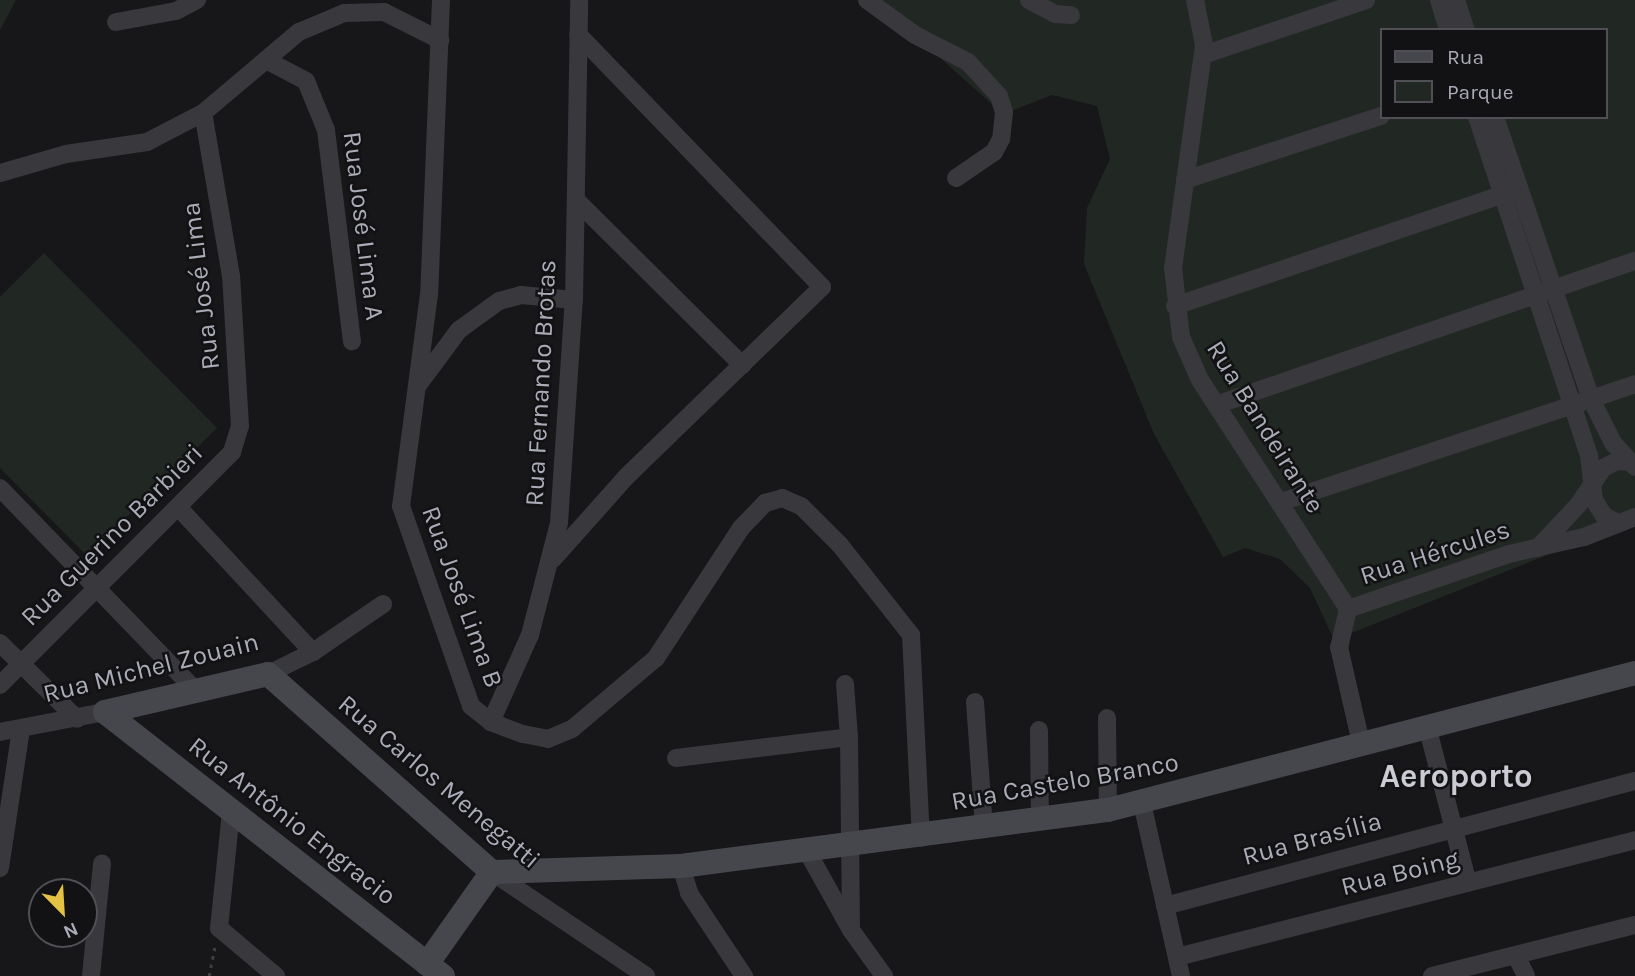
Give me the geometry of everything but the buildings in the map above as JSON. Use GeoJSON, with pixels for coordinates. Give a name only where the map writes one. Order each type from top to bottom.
{"type":"FeatureCollection","features":[{"type":"Feature","properties":{"kind":"street"},"geometry":{"type":"LineString","coordinates":[[116,22],[176,11],[197,0]]}},
{"type":"Feature","properties":{"kind":"street","name":"Rua José Lima B"},"geometry":{"type":"LineString","coordinates":[[441,0],[429,294],[401,506],[471,706],[491,722],[548,738],[572,729],[656,658],[741,528],[765,503],[782,498],[801,506],[840,545],[911,635],[920,838]]}},
{"type":"Feature","properties":{"kind":"street","name":"Rua Fernando Brotas"},"geometry":{"type":"LineString","coordinates":[[491,722],[530,635],[553,559],[574,300],[579,0]]}},
{"type":"Feature","properties":{"kind":"street"},"geometry":{"type":"LineString","coordinates":[[867,0],[915,35],[968,62],[999,96],[1004,112],[1001,139],[994,152],[956,178]]}},
{"type":"Feature","properties":{"kind":"street"},"geometry":{"type":"LineString","coordinates":[[1029,0],[1055,14],[1071,15]]}},
{"type":"Feature","properties":{"kind":"street","name":"Rua Bandeirante"},"geometry":{"type":"LineString","coordinates":[[1195,0],[1202,24],[1203,55],[1173,268],[1175,306],[1189,359],[1348,609]]}},
{"type":"Feature","properties":{"kind":"street"},"geometry":{"type":"LineString","coordinates":[[1203,55],[1366,0]]}},
{"type":"Feature","properties":{"kind":"street"},"geometry":{"type":"LineString","coordinates":[[1439,0],[1447,28]]}},
{"type":"Feature","properties":{"kind":"street"},"geometry":{"type":"LineString","coordinates":[[1456,0],[1465,28]]}},
{"type":"Feature","properties":{"kind":"street"},"geometry":{"type":"LineString","coordinates":[[0,173],[66,154],[147,142],[203,113],[268,61],[299,32],[344,13],[384,12],[440,40]]}},
{"type":"Feature","properties":{"kind":"street"},"geometry":{"type":"LineString","coordinates":[[553,559],[626,477],[822,287],[578,34]]}},
{"type":"Feature","properties":{"kind":"street","name":"Rua José Lima A"},"geometry":{"type":"LineString","coordinates":[[268,61],[306,81],[326,130],[352,341]]}},
{"type":"Feature","properties":{"kind":"street","name":"Rua José Lima"},"geometry":{"type":"LineString","coordinates":[[203,113],[231,276],[240,426],[232,452]]}},
{"type":"Feature","properties":{"kind":"street"},"geometry":{"type":"LineString","coordinates":[[1185,180],[1380,116]]}},
{"type":"Feature","properties":{"kind":"street"},"geometry":{"type":"LineString","coordinates":[[1478,119],[1572,405],[1599,510],[1626,520]]}},
{"type":"Feature","properties":{"kind":"street"},"geometry":{"type":"LineString","coordinates":[[1496,119],[1591,399],[1633,464]]}},
{"type":"Feature","properties":{"kind":"street"},"geometry":{"type":"LineString","coordinates":[[1175,306],[1519,188]]}},
{"type":"Feature","properties":{"kind":"street"},"geometry":{"type":"LineString","coordinates":[[577,201],[742,365]]}},
{"type":"Feature","properties":{"kind":"street"},"geometry":{"type":"LineString","coordinates":[[1216,405],[1635,261]]}},
{"type":"Feature","properties":{"kind":"street"},"geometry":{"type":"LineString","coordinates":[[416,388],[458,330],[499,301],[521,296],[574,300]]}},
{"type":"Feature","properties":{"kind":"street"},"geometry":{"type":"LineString","coordinates":[[1281,502],[1635,384]]}},
{"type":"Feature","properties":{"kind":"street","name":"Rua Guerino Barbieri"},"geometry":{"type":"LineString","coordinates":[[0,685],[232,452]]}},
{"type":"Feature","properties":{"kind":"street","name":"Rua Hércules"},"geometry":{"type":"LineString","coordinates":[[1538,548],[1579,504],[1593,481],[1610,464],[1633,464]]}},
{"type":"Feature","properties":{"kind":"street"},"geometry":{"type":"LineString","coordinates":[[0,488],[197,691]]}},
{"type":"Feature","properties":{"kind":"street"},"geometry":{"type":"LineString","coordinates":[[179,508],[313,652]]}},
{"type":"Feature","properties":{"kind":"street","name":"Rua Hércules"},"geometry":{"type":"LineString","coordinates":[[1348,609],[1626,520]]}},
{"type":"Feature","properties":{"kind":"street","name":"Rua Michel Zouain"},"geometry":{"type":"LineString","coordinates":[[0,732],[77,719],[268,674],[313,652],[383,604]]}},
{"type":"Feature","properties":{"kind":"street"},"geometry":{"type":"LineString","coordinates":[[1348,609],[1339,647],[1361,743]]}},
{"type":"Feature","properties":{"kind":"street"},"geometry":{"type":"LineString","coordinates":[[0,643],[77,719]]}},
{"type":"Feature","properties":{"kind":"street","name":"Rua Castelo Branco"},"geometry":{"type":"LineString","coordinates":[[492,872],[681,866],[848,848],[1108,810],[1635,673]]}},
{"type":"Feature","properties":{"kind":"street","name":"Rua Carlos Menegatti"},"geometry":{"type":"LineString","coordinates":[[268,674],[492,872],[646,976]]}},
{"type":"Feature","properties":{"kind":"street"},"geometry":{"type":"LineString","coordinates":[[845,684],[849,737],[850,930]]}},
{"type":"Feature","properties":{"kind":"street"},"geometry":{"type":"LineString","coordinates":[[975,702],[984,827]]}},
{"type":"Feature","properties":{"kind":"street","name":"Rua Antônio Engracio"},"geometry":{"type":"LineString","coordinates":[[105,712],[429,972]]}},
{"type":"Feature","properties":{"kind":"street"},"geometry":{"type":"LineString","coordinates":[[1107,718],[1108,810]]}},
{"type":"Feature","properties":{"kind":"street"},"geometry":{"type":"LineString","coordinates":[[1427,726],[1468,883]]}},
{"type":"Feature","properties":{"kind":"street"},"geometry":{"type":"LineString","coordinates":[[0,868],[21,729]]}},
{"type":"Feature","properties":{"kind":"street"},"geometry":{"type":"LineString","coordinates":[[1039,730],[1040,819]]}},
{"type":"Feature","properties":{"kind":"street"},"geometry":{"type":"LineString","coordinates":[[676,758],[849,737]]}},
{"type":"Feature","properties":{"kind":"street","name":"Rua Brasília"},"geometry":{"type":"LineString","coordinates":[[1165,906],[1635,781]]}},
{"type":"Feature","properties":{"kind":"street"},"geometry":{"type":"LineString","coordinates":[[1142,803],[1181,976]]}},
{"type":"Feature","properties":{"kind":"street"},"geometry":{"type":"LineString","coordinates":[[231,812],[219,928],[276,976]]}},
{"type":"Feature","properties":{"kind":"street","name":"Rua Boing"},"geometry":{"type":"LineString","coordinates":[[1177,957],[1635,840]]}},
{"type":"Feature","properties":{"kind":"street"},"geometry":{"type":"LineString","coordinates":[[807,851],[850,930],[881,975]]}},
{"type":"Feature","properties":{"kind":"street"},"geometry":{"type":"LineString","coordinates":[[91,976],[102,864]]}},
{"type":"Feature","properties":{"kind":"street"},"geometry":{"type":"LineString","coordinates":[[681,866],[689,893],[744,976]]}},
{"type":"Feature","properties":{"kind":"street"},"geometry":{"type":"LineString","coordinates":[[429,972],[492,872]]}},
{"type":"Feature","properties":{"kind":"street"},"geometry":{"type":"LineString","coordinates":[[1432,976],[1635,925]]}},
{"type":"Feature","properties":{"kind":"street"},"geometry":{"type":"LineString","coordinates":[[1516,956],[1526,976]]}},
{"type":"Feature","properties":{"kind":"path"},"geometry":{"type":"LineString","coordinates":[[209,976],[219,928]]}},
{"type":"Feature","properties":{"kind":"green space"},"geometry":{"type":"Polygon","coordinates":[[[0,0],[16,0],[0,30],[0,0]]]}},
{"type":"Feature","properties":{"kind":"green space"},"geometry":{"type":"Polygon","coordinates":[[[875,0],[1635,0],[1635,520],[1334,640],[1310,588],[1280,559],[1245,548],[1223,557],[1154,434],[1084,264],[1087,208],[1110,159],[1097,106],[1052,95],[1003,114],[875,0]]]}},
{"type":"Feature","properties":{"kind":"green space"},"geometry":{"type":"Polygon","coordinates":[[[44,253],[217,428],[87,556],[0,468],[0,297],[44,253]]]}},
{"type":"Feature","properties":{"kind":"district","name":"Aeroporto"},"geometry":{"type":"Point","coordinates":[1456,777]}}]}
